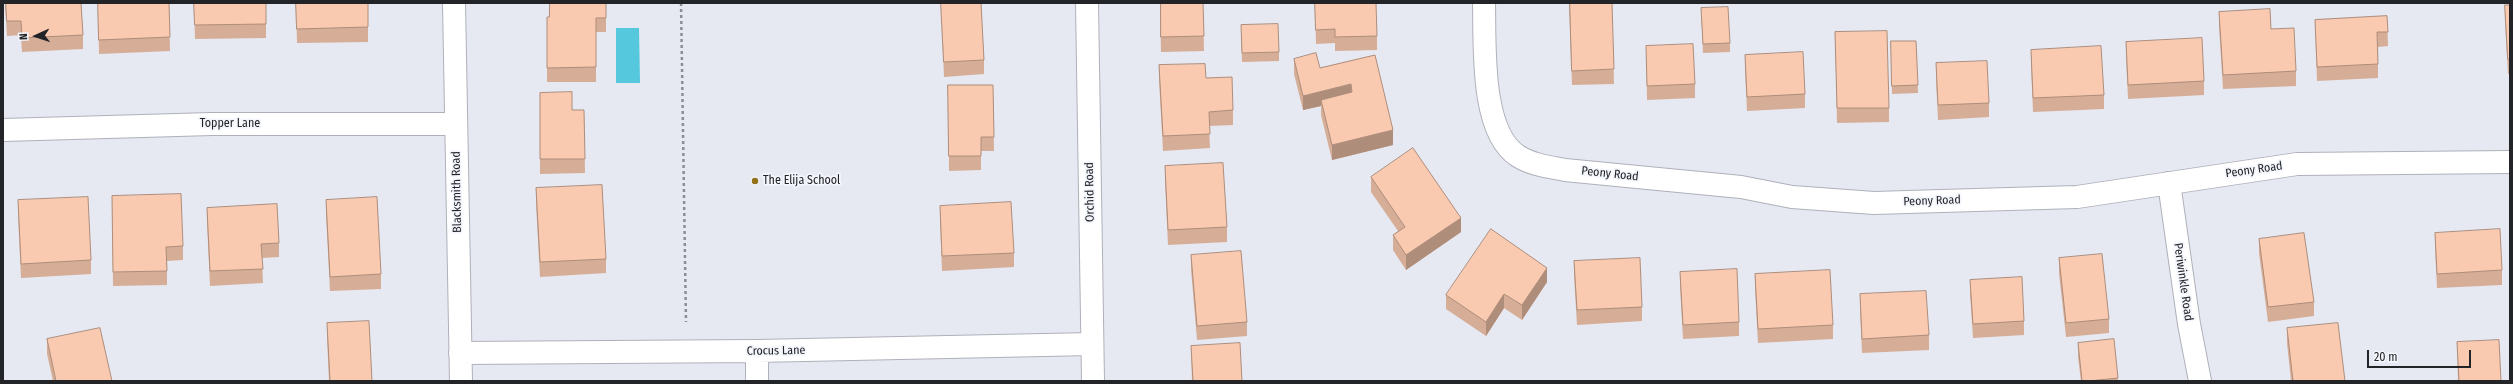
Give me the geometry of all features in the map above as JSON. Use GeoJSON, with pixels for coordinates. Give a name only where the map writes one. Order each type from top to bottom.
{"type":"FeatureCollection","features":[{"type":"Feature","properties":{"kind":"street","name":"Blacksmith Road"},"geometry":{"type":"LineString","coordinates":[[454,3],[461,381]]}},
{"type":"Feature","properties":{"kind":"street","name":"Orchid Road"},"geometry":{"type":"LineString","coordinates":[[1087,3],[1093,381]]}},
{"type":"Feature","properties":{"kind":"street","name":"Peony Road"},"geometry":{"type":"LineString","coordinates":[[1484,3],[1485,64],[1489,100],[1498,132],[1508,148],[1519,157],[1540,165],[1741,187],[1792,197],[1874,203],[2077,197],[2297,164],[2510,162]]}},
{"type":"Feature","properties":{"kind":"street","name":"Topper Lane"},"geometry":{"type":"LineString","coordinates":[[3,130],[220,124],[456,124]]}},
{"type":"Feature","properties":{"kind":"street","name":"Periwinkle Road"},"geometry":{"type":"LineString","coordinates":[[2169,183],[2189,324],[2200,381]]}},
{"type":"Feature","properties":{"kind":"street","name":"Crocus Lane"},"geometry":{"type":"LineString","coordinates":[[460,353],[757,351],[1092,344]]}},
{"type":"Feature","properties":{"kind":"street"},"geometry":{"type":"LineString","coordinates":[[757,351],[757,381]]}},
{"type":"Feature","properties":{"kind":"path"},"geometry":{"type":"LineString","coordinates":[[681,3],[686,352]]}},
{"type":"Feature","properties":{"kind":"water"},"geometry":{"type":"Polygon","coordinates":[[[616,28],[639,28],[640,83],[616,83],[616,28]]]}},
{"type":"Feature","properties":{"kind":"building"},"geometry":{"type":"Polygon","coordinates":[[[6,3],[81,3],[83,35],[22,38],[21,21],[7,21],[6,3]]]}},
{"type":"Feature","properties":{"kind":"building"},"geometry":{"type":"Polygon","coordinates":[[[98,3],[169,3],[170,37],[99,40],[98,3]]]}},
{"type":"Feature","properties":{"kind":"building"},"geometry":{"type":"Polygon","coordinates":[[[194,3],[266,3],[266,24],[195,25],[194,3]]]}},
{"type":"Feature","properties":{"kind":"building"},"geometry":{"type":"Polygon","coordinates":[[[296,3],[368,3],[368,27],[297,29],[296,3]]]}},
{"type":"Feature","properties":{"kind":"building"},"geometry":{"type":"Polygon","coordinates":[[[550,3],[606,3],[606,18],[596,18],[596,67],[547,68],[547,17],[549,17],[550,3]]]}},
{"type":"Feature","properties":{"kind":"building"},"geometry":{"type":"Polygon","coordinates":[[[941,3],[981,3],[984,60],[944,62],[941,3]]]}},
{"type":"Feature","properties":{"kind":"building"},"geometry":{"type":"Polygon","coordinates":[[[1161,3],[1203,3],[1204,36],[1161,37],[1161,3]]]}},
{"type":"Feature","properties":{"kind":"building"},"geometry":{"type":"Polygon","coordinates":[[[1315,3],[1376,3],[1377,36],[1335,37],[1335,29],[1316,30],[1315,3]]]}},
{"type":"Feature","properties":{"kind":"building"},"geometry":{"type":"Polygon","coordinates":[[[1570,3],[1612,3],[1614,69],[1572,71],[1570,3]]]}},
{"type":"Feature","properties":{"kind":"building"},"geometry":{"type":"Polygon","coordinates":[[[2505,5],[2510,5],[2510,59],[2508,59],[2505,5]]]}},
{"type":"Feature","properties":{"kind":"building"},"geometry":{"type":"Polygon","coordinates":[[[1728,7],[1730,43],[1703,44],[1701,8],[1728,7]]]}},
{"type":"Feature","properties":{"kind":"building"},"geometry":{"type":"Polygon","coordinates":[[[2270,9],[2271,29],[2294,28],[2296,71],[2223,75],[2219,12],[2270,9]]]}},
{"type":"Feature","properties":{"kind":"building"},"geometry":{"type":"Polygon","coordinates":[[[2387,16],[2388,32],[2377,32],[2378,64],[2317,67],[2315,20],[2387,16]]]}},
{"type":"Feature","properties":{"kind":"building"},"geometry":{"type":"Polygon","coordinates":[[[1278,24],[1279,52],[1242,53],[1241,25],[1278,24]]]}},
{"type":"Feature","properties":{"kind":"building"},"geometry":{"type":"Polygon","coordinates":[[[1887,31],[1889,108],[1837,108],[1835,32],[1887,31]]]}},
{"type":"Feature","properties":{"kind":"building"},"geometry":{"type":"Polygon","coordinates":[[[2202,38],[2204,81],[2128,85],[2126,42],[2202,38]]]}},
{"type":"Feature","properties":{"kind":"building"},"geometry":{"type":"Polygon","coordinates":[[[1891,41],[1916,41],[1918,85],[1892,86],[1891,41]]]}},
{"type":"Feature","properties":{"kind":"building"},"geometry":{"type":"Polygon","coordinates":[[[1693,44],[1695,84],[1647,86],[1646,46],[1693,44]]]}},
{"type":"Feature","properties":{"kind":"building"},"geometry":{"type":"Polygon","coordinates":[[[2101,46],[2104,95],[2033,98],[2031,50],[2101,46]]]}},
{"type":"Feature","properties":{"kind":"building"},"geometry":{"type":"Polygon","coordinates":[[[1803,52],[1805,94],[1747,97],[1745,55],[1803,52]]]}},
{"type":"Feature","properties":{"kind":"building"},"geometry":{"type":"Polygon","coordinates":[[[1316,53],[1320,68],[1375,55],[1393,130],[1332,145],[1321,100],[1352,92],[1351,84],[1303,96],[1294,59],[1316,53]]]}},
{"type":"Feature","properties":{"kind":"building"},"geometry":{"type":"Polygon","coordinates":[[[1987,61],[1989,103],[1938,105],[1936,63],[1987,61]]]}},
{"type":"Feature","properties":{"kind":"building"},"geometry":{"type":"Polygon","coordinates":[[[1205,64],[1206,78],[1232,77],[1233,110],[1209,112],[1210,134],[1163,136],[1159,65],[1205,64]]]}},
{"type":"Feature","properties":{"kind":"building"},"geometry":{"type":"Polygon","coordinates":[[[948,85],[993,85],[994,137],[981,137],[981,156],[949,156],[948,85]]]}},
{"type":"Feature","properties":{"kind":"building"},"geometry":{"type":"Polygon","coordinates":[[[572,92],[572,110],[584,110],[585,159],[540,159],[540,93],[572,92]]]}},
{"type":"Feature","properties":{"kind":"building"},"geometry":{"type":"Polygon","coordinates":[[[1413,148],[1461,218],[1406,255],[1393,235],[1405,227],[1371,177],[1413,148]]]}},
{"type":"Feature","properties":{"kind":"building"},"geometry":{"type":"Polygon","coordinates":[[[1223,163],[1227,227],[1168,230],[1165,166],[1223,163]]]}},
{"type":"Feature","properties":{"kind":"building"},"geometry":{"type":"Polygon","coordinates":[[[602,185],[606,259],[540,262],[536,188],[602,185]]]}},
{"type":"Feature","properties":{"kind":"building"},"geometry":{"type":"Polygon","coordinates":[[[181,194],[183,246],[166,247],[167,271],[113,272],[112,196],[181,194]]]}},
{"type":"Feature","properties":{"kind":"building"},"geometry":{"type":"Polygon","coordinates":[[[88,197],[91,260],[21,264],[18,200],[88,197]]]}},
{"type":"Feature","properties":{"kind":"building"},"geometry":{"type":"Polygon","coordinates":[[[377,197],[381,274],[330,277],[326,200],[377,197]]]}},
{"type":"Feature","properties":{"kind":"building"},"geometry":{"type":"Polygon","coordinates":[[[1011,202],[1014,253],[942,256],[940,206],[1011,202]]]}},
{"type":"Feature","properties":{"kind":"building"},"geometry":{"type":"Polygon","coordinates":[[[277,204],[279,243],[261,244],[263,269],[210,271],[207,208],[277,204]]]}},
{"type":"Feature","properties":{"kind":"building"},"geometry":{"type":"Polygon","coordinates":[[[1491,229],[1547,268],[1522,305],[1504,294],[1486,322],[1446,295],[1491,229]]]}},
{"type":"Feature","properties":{"kind":"building"},"geometry":{"type":"Polygon","coordinates":[[[2500,229],[2502,270],[2437,274],[2435,233],[2500,229]]]}},
{"type":"Feature","properties":{"kind":"building"},"geometry":{"type":"Polygon","coordinates":[[[2304,233],[2314,302],[2268,307],[2259,239],[2304,233]]]}},
{"type":"Feature","properties":{"kind":"building"},"geometry":{"type":"Polygon","coordinates":[[[1241,251],[1247,322],[1197,326],[1191,255],[1241,251]]]}},
{"type":"Feature","properties":{"kind":"building"},"geometry":{"type":"Polygon","coordinates":[[[2102,254],[2109,319],[2066,323],[2059,258],[2102,254]]]}},
{"type":"Feature","properties":{"kind":"building"},"geometry":{"type":"Polygon","coordinates":[[[1640,258],[1642,307],[1577,310],[1574,261],[1640,258]]]}},
{"type":"Feature","properties":{"kind":"building"},"geometry":{"type":"Polygon","coordinates":[[[1737,269],[1739,322],[1683,325],[1680,272],[1737,269]]]}},
{"type":"Feature","properties":{"kind":"building"},"geometry":{"type":"Polygon","coordinates":[[[1830,270],[1833,325],[1758,329],[1755,274],[1830,270]]]}},
{"type":"Feature","properties":{"kind":"building"},"geometry":{"type":"Polygon","coordinates":[[[2022,277],[2024,321],[1973,324],[1970,280],[2022,277]]]}},
{"type":"Feature","properties":{"kind":"building"},"geometry":{"type":"Polygon","coordinates":[[[1926,291],[1929,335],[1862,339],[1860,294],[1926,291]]]}},
{"type":"Feature","properties":{"kind":"building"},"geometry":{"type":"Polygon","coordinates":[[[369,321],[372,381],[330,381],[327,323],[369,321]]]}},
{"type":"Feature","properties":{"kind":"building"},"geometry":{"type":"Polygon","coordinates":[[[2338,323],[2345,381],[2293,381],[2287,328],[2338,323]]]}},
{"type":"Feature","properties":{"kind":"building"},"geometry":{"type":"Polygon","coordinates":[[[100,328],[112,381],[56,381],[47,339],[100,328]]]}},
{"type":"Feature","properties":{"kind":"building"},"geometry":{"type":"Polygon","coordinates":[[[2114,339],[2118,378],[2082,381],[2078,343],[2114,339]]]}},
{"type":"Feature","properties":{"kind":"building"},"geometry":{"type":"Polygon","coordinates":[[[2499,340],[2501,381],[2459,381],[2457,342],[2499,340]]]}},
{"type":"Feature","properties":{"kind":"building"},"geometry":{"type":"Polygon","coordinates":[[[1240,343],[1242,381],[1193,381],[1191,346],[1240,343]]]}},
{"type":"Feature","properties":{"kind":"place","name":"The Elija School"},"geometry":{"type":"Point","coordinates":[755,181]}}]}
